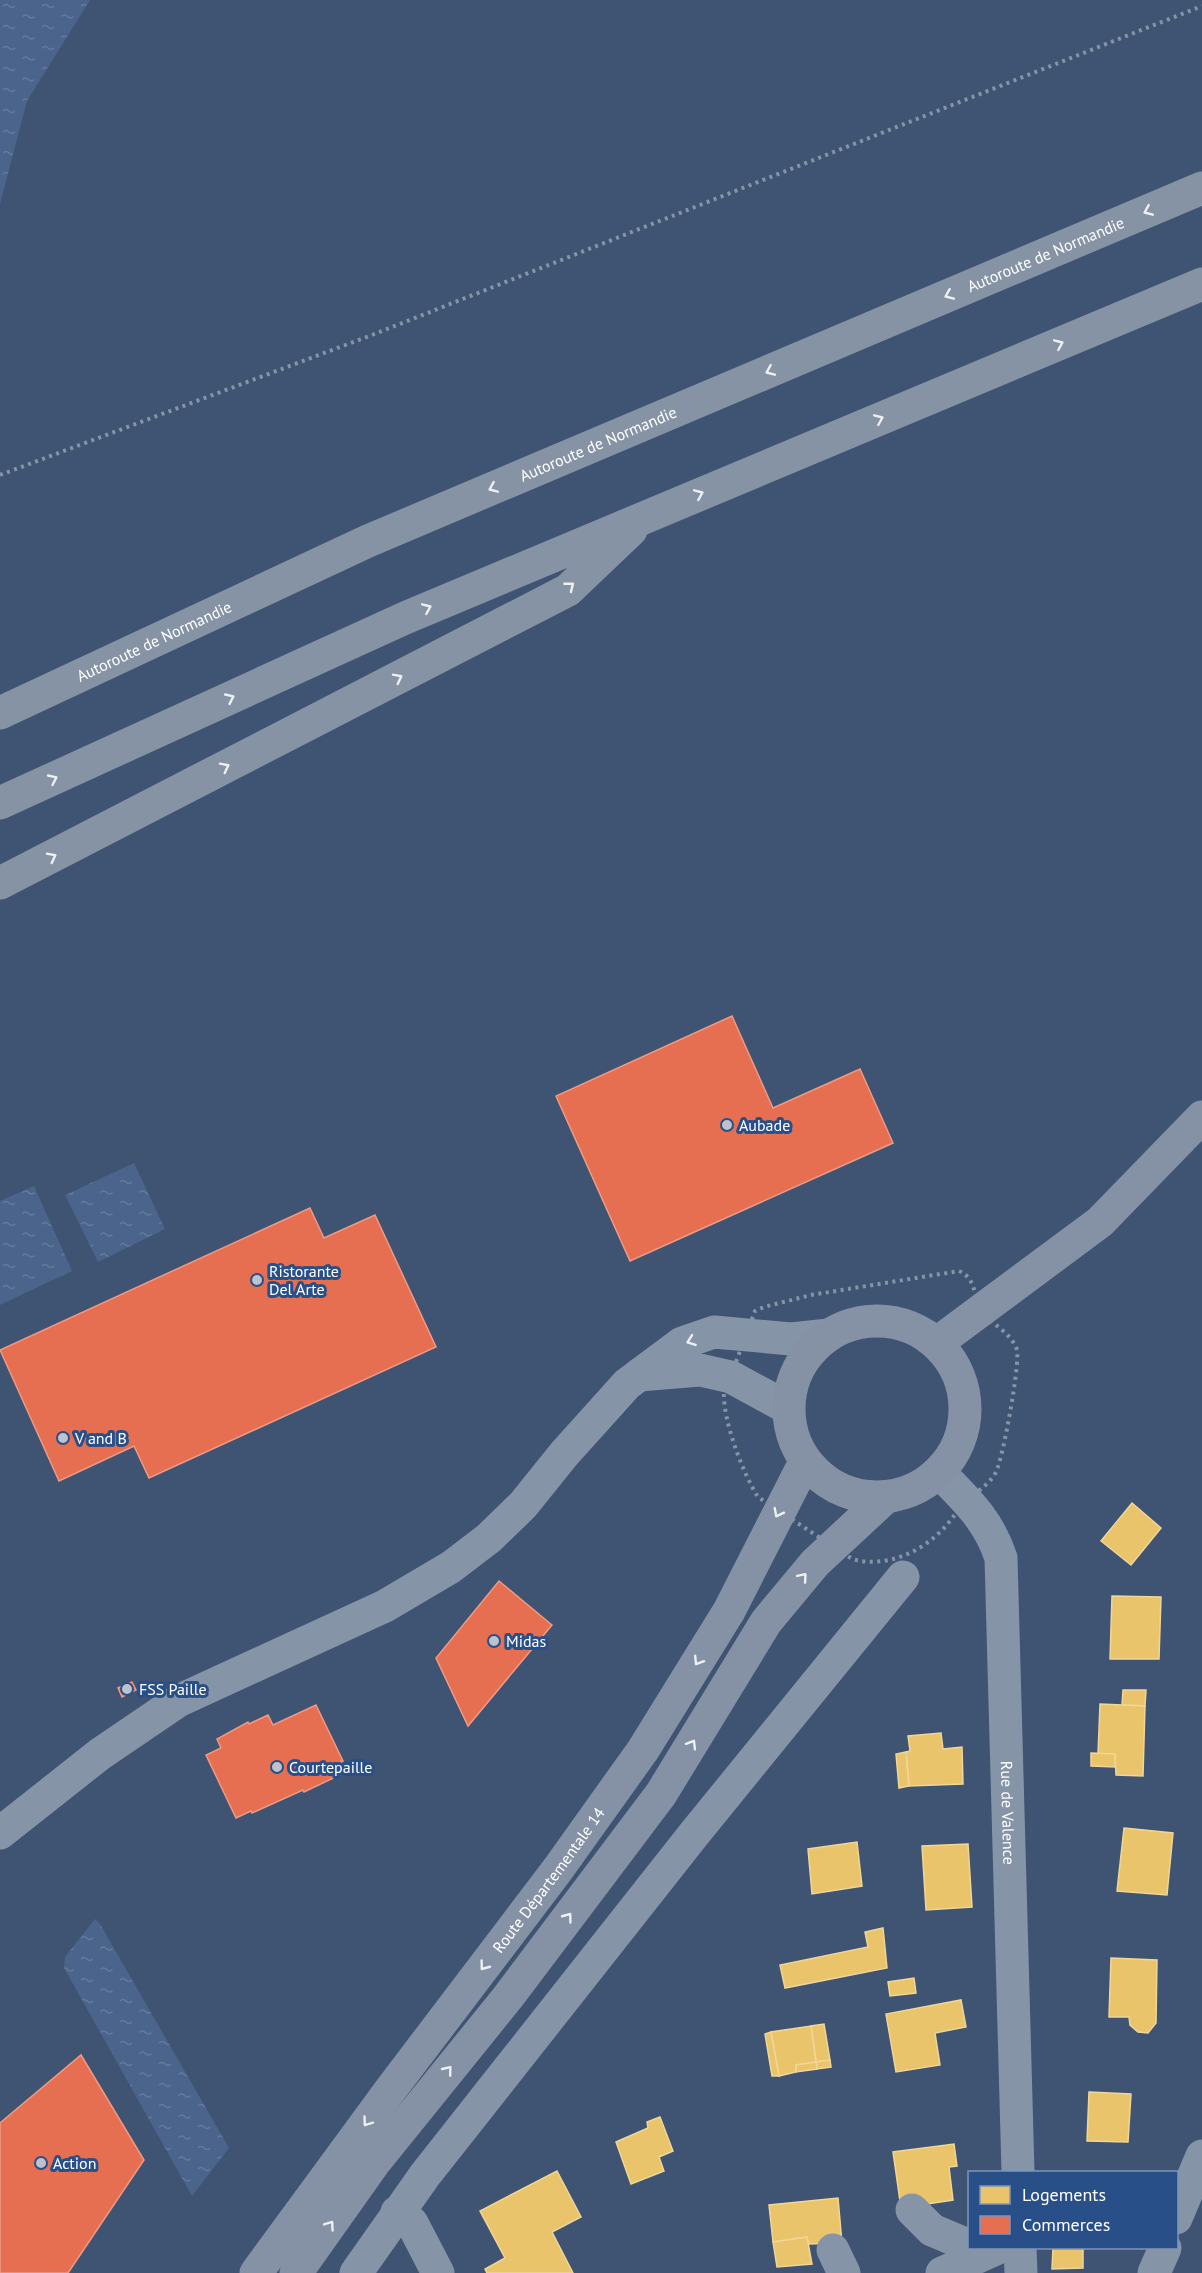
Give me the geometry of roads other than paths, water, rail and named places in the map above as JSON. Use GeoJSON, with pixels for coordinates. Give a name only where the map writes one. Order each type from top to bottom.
{"type":"FeatureCollection","features":[{"type":"Feature","properties":{"kind":"highway","name":"Autoroute de Normandie"},"geometry":{"type":"LineString","coordinates":[[0,713],[368,541],[1202,188]]}},
{"type":"Feature","properties":{"kind":"highway"},"geometry":{"type":"LineString","coordinates":[[0,803],[405,618],[1202,284]]}},
{"type":"Feature","properties":{"kind":"highway"},"geometry":{"type":"LineString","coordinates":[[0,884],[568,590],[645,516]]}},
{"type":"Feature","properties":{"kind":"main road"},"geometry":{"type":"LineString","coordinates":[[937,1343],[1100,1222],[1202,1117]]}},
{"type":"Feature","properties":{"kind":"main road"},"geometry":{"type":"LineString","coordinates":[[884,1321],[912,1328],[937,1343],[954,1365],[964,1393],[965,1422],[956,1449],[939,1472],[915,1489],[886,1497],[857,1495],[837,1488],[819,1477],[805,1461],[792,1436],[788,1408],[793,1379],[807,1354],[829,1335],[855,1323],[884,1321]]}},
{"type":"Feature","properties":{"kind":"main road","name":"Route Départementale 14"},"geometry":{"type":"LineString","coordinates":[[256,2273],[391,2089],[558,1869],[643,1750],[729,1611],[805,1461]]}},
{"type":"Feature","properties":{"kind":"main road"},"geometry":{"type":"LineString","coordinates":[[296,2273],[374,2163],[508,1997],[661,1794],[766,1622],[815,1563],[886,1497]]}},
{"type":"Feature","properties":{"kind":"street"},"geometry":{"type":"LineString","coordinates":[[0,1833],[100,1754],[178,1701],[385,1606],[451,1567],[489,1538],[523,1505],[564,1454],[627,1384],[682,1343],[714,1332],[791,1339],[829,1335]]}},
{"type":"Feature","properties":{"kind":"street"},"geometry":{"type":"LineString","coordinates":[[639,1375],[700,1370],[731,1377],[788,1408]]}},
{"type":"Feature","properties":{"kind":"street","name":"Rue de Valence"},"geometry":{"type":"LineString","coordinates":[[939,1472],[980,1515],[994,1536],[1001,1558],[1018,2171]]}},
{"type":"Feature","properties":{"kind":"street"},"geometry":{"type":"LineString","coordinates":[[356,2273],[397,2212],[694,1834],[903,1577]]}},
{"type":"Feature","properties":{"kind":"street"},"geometry":{"type":"LineString","coordinates":[[1178,2213],[1202,2156]]}},
{"type":"Feature","properties":{"kind":"street"},"geometry":{"type":"LineString","coordinates":[[912,2210],[932,2230],[968,2241]]}},
{"type":"Feature","properties":{"kind":"street"},"geometry":{"type":"LineString","coordinates":[[397,2212],[412,2223],[438,2273]]}},
{"type":"Feature","properties":{"kind":"street"},"geometry":{"type":"LineString","coordinates":[[942,2273],[988,2249]]}},
{"type":"Feature","properties":{"kind":"street"},"geometry":{"type":"LineString","coordinates":[[991,2249],[1021,2273]]}},
{"type":"Feature","properties":{"kind":"street"},"geometry":{"type":"LineString","coordinates":[[1154,2273],[1164,2249]]}},
{"type":"Feature","properties":{"kind":"water"},"geometry":{"type":"Polygon","coordinates":[[[0,0],[90,0],[27,101],[0,204],[0,0]]]}},
{"type":"Feature","properties":{"kind":"water"},"geometry":{"type":"Polygon","coordinates":[[[134,1163],[165,1229],[98,1262],[65,1195],[134,1163]]]}},
{"type":"Feature","properties":{"kind":"water"},"geometry":{"type":"Polygon","coordinates":[[[34,1186],[72,1271],[0,1305],[0,1201],[34,1186]]]}},
{"type":"Feature","properties":{"kind":"water"},"geometry":{"type":"Polygon","coordinates":[[[95,1919],[229,2148],[192,2196],[64,1968],[65,1957],[95,1919]]]}},
{"type":"Feature","properties":{"kind":"place","name":"Aubade"},"geometry":{"type":"Point","coordinates":[727,1125]}},
{"type":"Feature","properties":{"kind":"place","name":"Ristorante Del Arte"},"geometry":{"type":"Point","coordinates":[257,1280]}},
{"type":"Feature","properties":{"kind":"place","name":"V and B"},"geometry":{"type":"Point","coordinates":[63,1438]}},
{"type":"Feature","properties":{"kind":"place","name":"Midas"},"geometry":{"type":"Point","coordinates":[494,1641]}},
{"type":"Feature","properties":{"kind":"place","name":"FSS Paille"},"geometry":{"type":"Point","coordinates":[127,1689]}},
{"type":"Feature","properties":{"kind":"place","name":"Courtepaille"},"geometry":{"type":"Point","coordinates":[277,1767]}},
{"type":"Feature","properties":{"kind":"place","name":"Action"},"geometry":{"type":"Point","coordinates":[41,2163]}}]}
